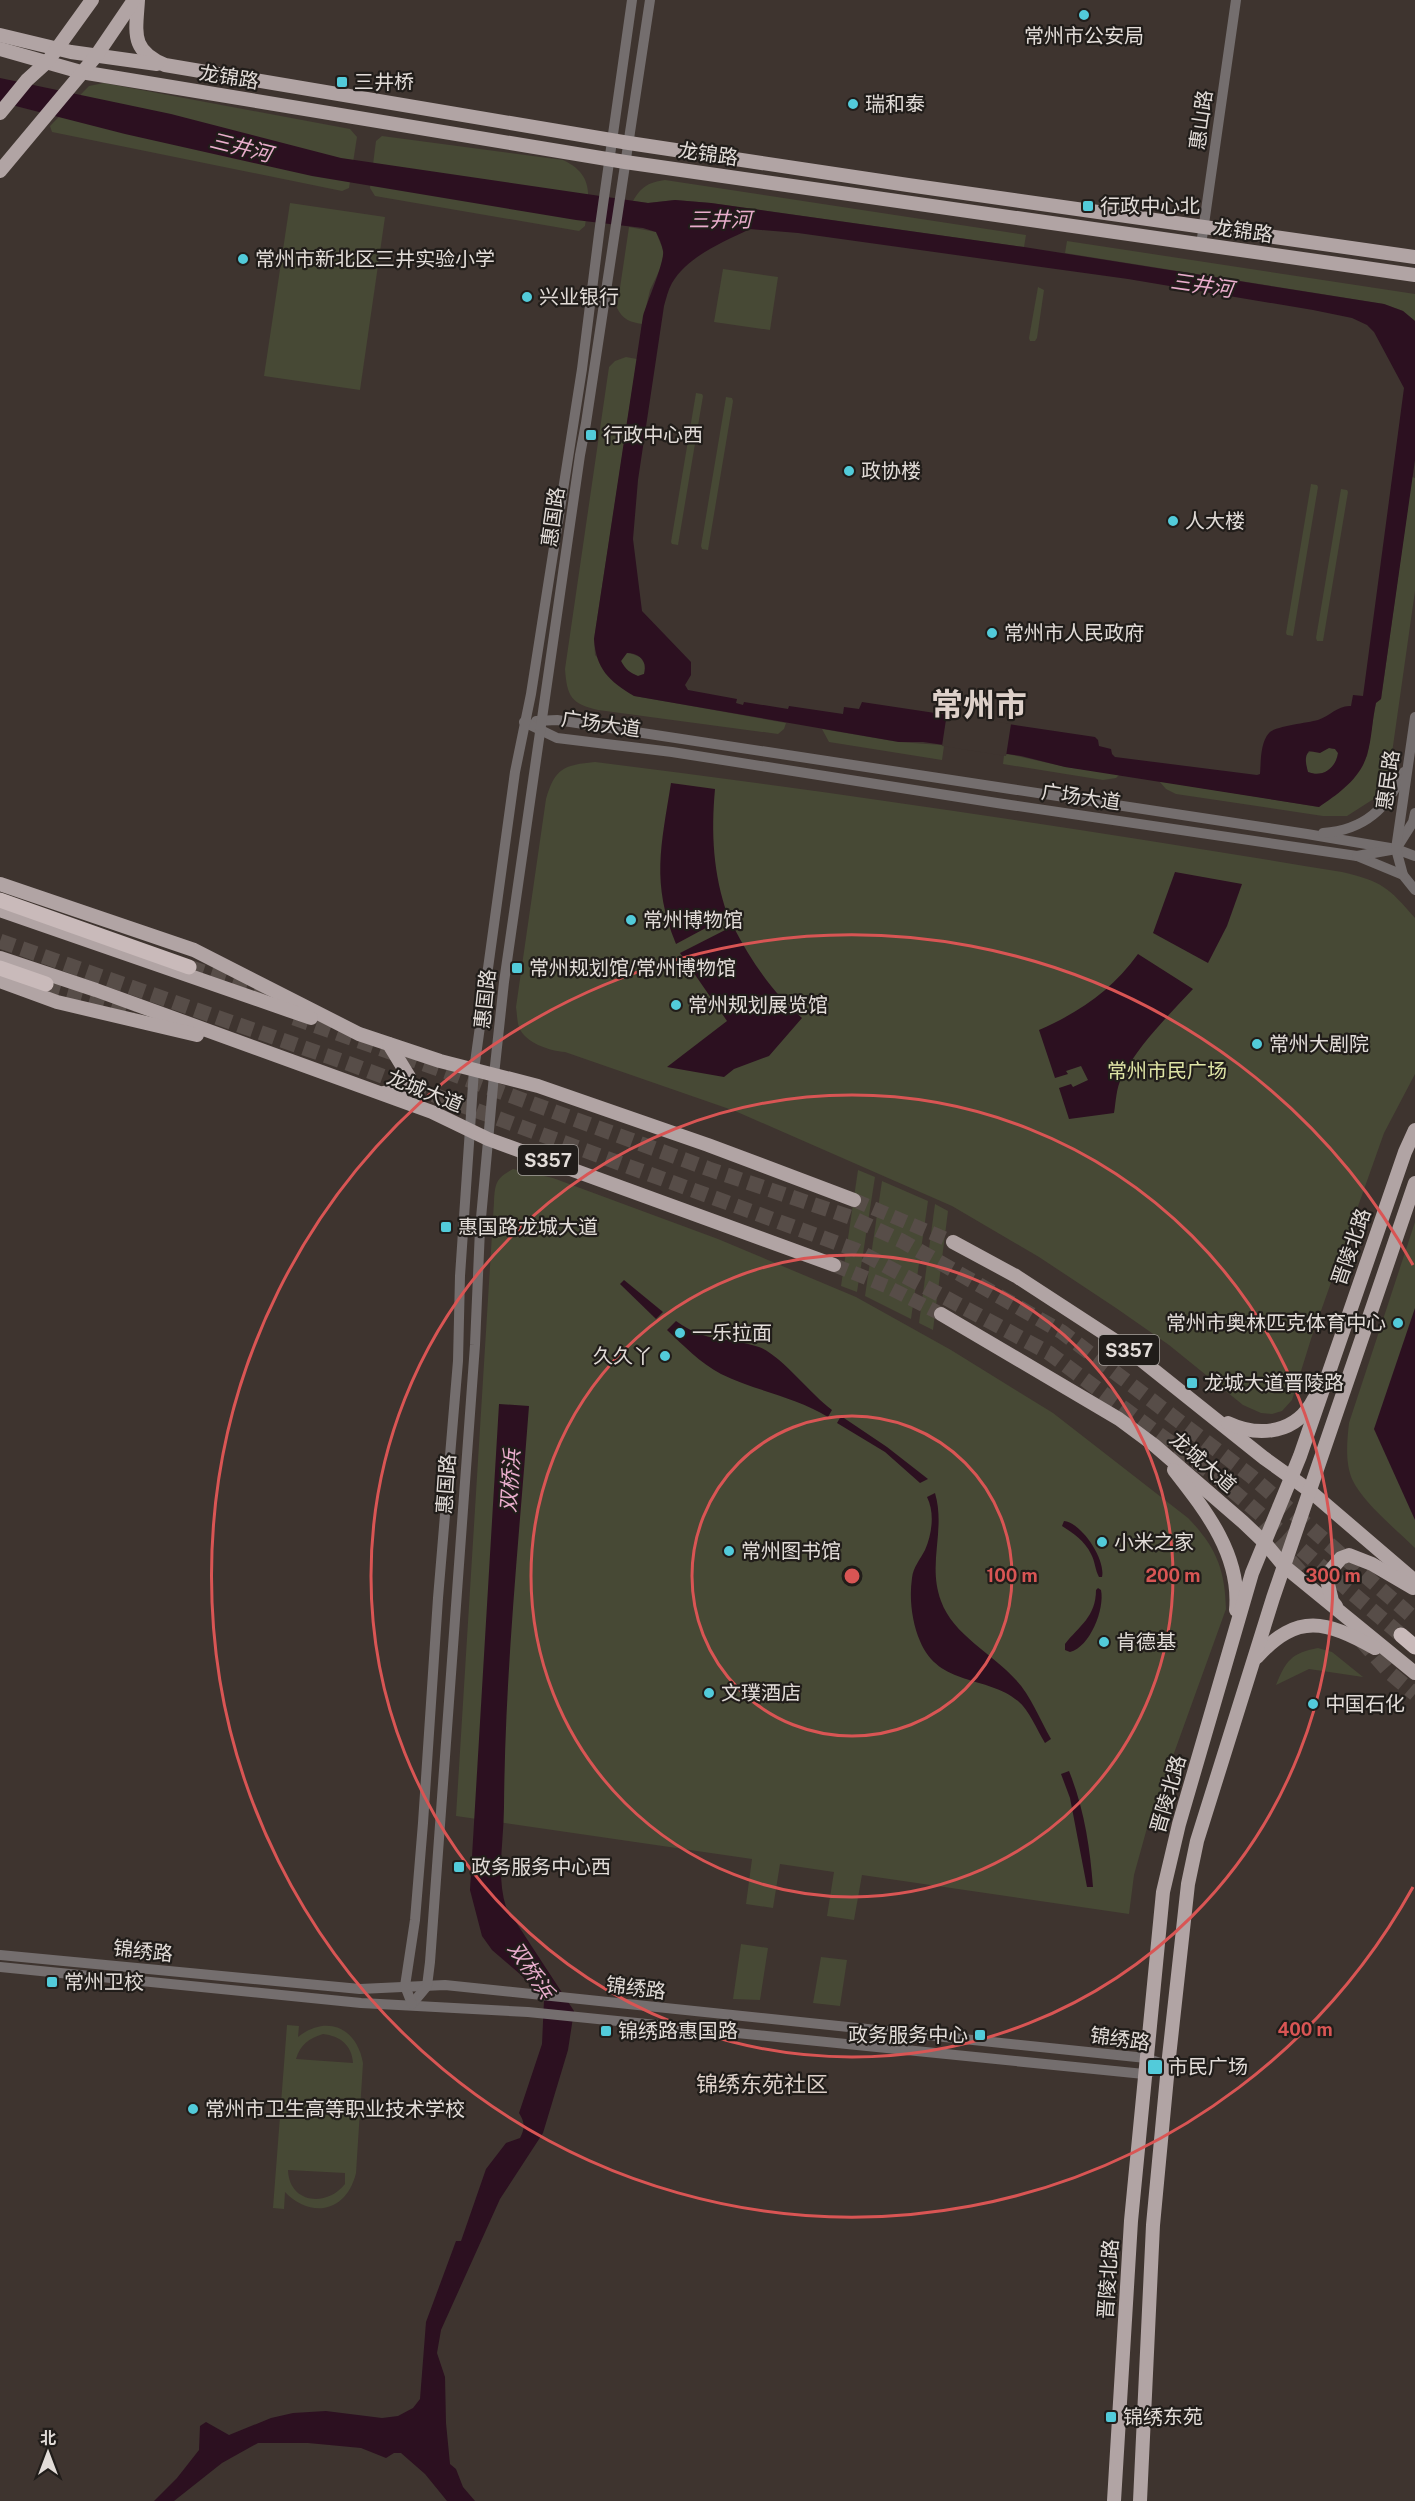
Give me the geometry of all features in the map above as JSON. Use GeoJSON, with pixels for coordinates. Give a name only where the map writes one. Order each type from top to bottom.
{"type":"FeatureCollection","features":[{"type":"Feature","properties":{"kind":"highway"},"geometry":{"type":"LineString","coordinates":[[0,900],[189,967]]}},
{"type":"Feature","properties":{"kind":"highway"},"geometry":{"type":"LineString","coordinates":[[0,968],[46,984]]}},
{"type":"Feature","properties":{"kind":"highway"},"geometry":{"type":"LineString","coordinates":[[1401,1635],[1415,1647]]}},
{"type":"Feature","properties":{"kind":"main road"},"geometry":{"type":"LineString","coordinates":[[1,112],[27,80],[48,61],[92,0]]}},
{"type":"Feature","properties":{"kind":"main road"},"geometry":{"type":"LineString","coordinates":[[0,171],[96,56],[134,3]]}},
{"type":"Feature","properties":{"kind":"main road"},"geometry":{"type":"LineString","coordinates":[[134,3],[136,41],[151,59],[165,65]]}},
{"type":"Feature","properties":{"kind":"main road"},"geometry":{"type":"LineString","coordinates":[[0,35],[56,49],[165,65]]}},
{"type":"Feature","properties":{"kind":"main road","name":"龙锦路"},"geometry":{"type":"LineString","coordinates":[[0,49],[81,72],[625,162],[1415,275]]}},
{"type":"Feature","properties":{"kind":"main road","name":"龙锦路"},"geometry":{"type":"LineString","coordinates":[[165,65],[629,143],[1204,228],[1415,256]]}},
{"type":"Feature","properties":{"kind":"main road"},"geometry":{"type":"LineString","coordinates":[[0,884],[194,950],[358,1034]]}},
{"type":"Feature","properties":{"kind":"main road"},"geometry":{"type":"LineString","coordinates":[[0,910],[358,1034],[474,1070],[538,1086],[686,1137],[854,1200]]}},
{"type":"Feature","properties":{"kind":"main road","name":"龙城大道"},"geometry":{"type":"LineString","coordinates":[[0,957],[436,1113],[488,1139],[834,1264]]}},
{"type":"Feature","properties":{"kind":"main road"},"geometry":{"type":"LineString","coordinates":[[0,981],[57,1002],[264,1051]]}},
{"type":"Feature","properties":{"kind":"main road"},"geometry":{"type":"LineString","coordinates":[[381,1094],[406,1089],[409,1077],[389,1044]]}},
{"type":"Feature","properties":{"kind":"main road","name":"晋陵北路"},"geometry":{"type":"LineString","coordinates":[[1114,2501],[1131,2221],[1163,1892],[1179,1824],[1234,1642],[1252,1573],[1291,1476],[1415,1130]]}},
{"type":"Feature","properties":{"kind":"main road","name":"晋陵北路"},"geometry":{"type":"LineString","coordinates":[[1140,2501],[1154,2224],[1168,2066],[1190,1873],[1197,1840],[1284,1566],[1415,1183]]}},
{"type":"Feature","properties":{"kind":"main road","name":"龙城大道"},"geometry":{"type":"LineString","coordinates":[[953,1242],[1016,1276],[1125,1347],[1310,1491],[1415,1581]]}},
{"type":"Feature","properties":{"kind":"main road","name":"龙城大道"},"geometry":{"type":"LineString","coordinates":[[941,1314],[1119,1419],[1154,1445],[1265,1543],[1284,1566],[1410,1669]]}},
{"type":"Feature","properties":{"kind":"main road"},"geometry":{"type":"LineString","coordinates":[[1210,1415],[1240,1429],[1266,1431],[1287,1427],[1307,1412],[1329,1370]]}},
{"type":"Feature","properties":{"kind":"main road"},"geometry":{"type":"LineString","coordinates":[[1154,1445],[1218,1532],[1231,1560],[1238,1596],[1234,1642]]}},
{"type":"Feature","properties":{"kind":"main road"},"geometry":{"type":"LineString","coordinates":[[1341,1611],[1332,1601],[1326,1576],[1341,1558],[1349,1555],[1372,1564],[1415,1589]]}},
{"type":"Feature","properties":{"kind":"main road"},"geometry":{"type":"LineString","coordinates":[[1254,1661],[1273,1639],[1295,1627],[1320,1626],[1347,1632],[1410,1669]]}},
{"type":"Feature","properties":{"kind":"street"},"geometry":{"type":"LineString","coordinates":[[427,1986],[412,2004],[405,1986],[415,1920],[458,1360],[460,1276],[474,1070],[506,831],[542,627],[582,369],[632,0]]}},
{"type":"Feature","properties":{"kind":"street","name":"惠国路"},"geometry":{"type":"LineString","coordinates":[[427,1986],[474,1357],[480,1229],[504,982],[650,0]]}},
{"type":"Feature","properties":{"kind":"street","name":"惠山路"},"geometry":{"type":"LineString","coordinates":[[1202,245],[1236,0]]}},
{"type":"Feature","properties":{"kind":"street","name":"惠民路"},"geometry":{"type":"LineString","coordinates":[[1402,875],[1396,849],[1415,717]]}},
{"type":"Feature","properties":{"kind":"street","name":"广场大道"},"geometry":{"type":"LineString","coordinates":[[524,722],[541,725],[557,720],[692,739],[1307,834],[1396,849],[1415,856]]}},
{"type":"Feature","properties":{"kind":"street","name":"广场大道"},"geometry":{"type":"LineString","coordinates":[[541,725],[557,738],[683,753],[998,803],[1357,856],[1402,875],[1415,890]]}},
{"type":"Feature","properties":{"kind":"street"},"geometry":{"type":"LineString","coordinates":[[1307,834],[1331,832],[1355,826],[1377,812],[1393,795],[1409,761]]}},
{"type":"Feature","properties":{"kind":"street","name":"惠民路"},"geometry":{"type":"LineString","coordinates":[[1396,849],[1413,822],[1415,813]]}},
{"type":"Feature","properties":{"kind":"street"},"geometry":{"type":"LineString","coordinates":[[1357,856],[1396,849]]}},
{"type":"Feature","properties":{"kind":"street","name":"锦绣路"},"geometry":{"type":"LineString","coordinates":[[0,1955],[349,1988],[445,1985],[1146,2058],[1168,2066]]}},
{"type":"Feature","properties":{"kind":"street","name":"锦绣路"},"geometry":{"type":"LineString","coordinates":[[0,1967],[362,2003],[528,2012],[1144,2073],[1168,2066]]}},
{"type":"Feature","properties":{"kind":"green space"},"geometry":{"type":"Polygon","coordinates":[[[104,83],[350,129],[357,137],[349,188],[342,191],[52,132],[50,126],[89,86],[104,83]]]}},
{"type":"Feature","properties":{"kind":"green space"},"geometry":{"type":"Polygon","coordinates":[[[382,136],[563,160],[580,173],[588,188],[585,226],[579,231],[375,196],[370,188],[376,141],[382,136]]]}},
{"type":"Feature","properties":{"kind":"green space"},"geometry":{"type":"Polygon","coordinates":[[[665,180],[1026,235],[1024,247],[711,203],[675,200],[648,203],[633,201],[646,186],[665,180]]]}},
{"type":"Feature","properties":{"kind":"green space"},"geometry":{"type":"Polygon","coordinates":[[[290,203],[385,217],[360,390],[264,376],[290,203]]]}},
{"type":"Feature","properties":{"kind":"green space"},"geometry":{"type":"Polygon","coordinates":[[[629,227],[656,232],[664,252],[661,267],[650,290],[642,324],[627,320],[617,308],[629,227]]]}},
{"type":"Feature","properties":{"kind":"green space"},"geometry":{"type":"Polygon","coordinates":[[[1067,241],[1415,294],[1415,321],[1403,311],[1384,304],[1065,253],[1067,241]]]}},
{"type":"Feature","properties":{"kind":"green space"},"geometry":{"type":"Polygon","coordinates":[[[723,269],[778,277],[770,330],[714,322],[723,269]]]}},
{"type":"Feature","properties":{"kind":"green space"},"geometry":{"type":"Polygon","coordinates":[[[1038,287],[1044,290],[1037,338],[1035,341],[1030,341],[1029,338],[1038,287]]]}},
{"type":"Feature","properties":{"kind":"green space"},"geometry":{"type":"Polygon","coordinates":[[[626,357],[637,359],[594,639],[595,655],[635,696],[786,723],[784,729],[778,734],[598,710],[576,702],[569,692],[565,669],[609,367],[615,361],[626,357]]]}},
{"type":"Feature","properties":{"kind":"green space"},"geometry":{"type":"Polygon","coordinates":[[[696,393],[703,396],[678,545],[671,542],[696,393]]]}},
{"type":"Feature","properties":{"kind":"green space"},"geometry":{"type":"Polygon","coordinates":[[[726,397],[732,398],[733,401],[708,550],[702,549],[701,546],[726,397]]]}},
{"type":"Feature","properties":{"kind":"green space"},"geometry":{"type":"Polygon","coordinates":[[[1412,477],[1415,478],[1415,591],[1390,767],[1383,793],[1347,816],[1323,816],[1176,794],[1166,789],[1159,781],[1319,807],[1367,756],[1376,702],[1381,699],[1412,477]]]}},
{"type":"Feature","properties":{"kind":"green space"},"geometry":{"type":"Polygon","coordinates":[[[1311,484],[1318,487],[1293,636],[1286,633],[1311,484]]]}},
{"type":"Feature","properties":{"kind":"green space"},"geometry":{"type":"Polygon","coordinates":[[[1341,489],[1348,492],[1323,641],[1317,641],[1316,638],[1341,489]]]}},
{"type":"Feature","properties":{"kind":"green space"},"geometry":{"type":"Polygon","coordinates":[[[627,652],[640,657],[645,664],[644,674],[638,676],[624,666],[621,661],[627,652]]]}},
{"type":"Feature","properties":{"kind":"green space"},"geometry":{"type":"Polygon","coordinates":[[[822,729],[899,742],[941,745],[944,746],[942,760],[829,742],[822,729]]]}},
{"type":"Feature","properties":{"kind":"green space"},"geometry":{"type":"Polygon","coordinates":[[[1335,749],[1338,753],[1332,767],[1324,773],[1308,772],[1306,755],[1309,752],[1335,749]]]}},
{"type":"Feature","properties":{"kind":"green space"},"geometry":{"type":"Polygon","coordinates":[[[1004,755],[1066,767],[1120,774],[1116,778],[1103,780],[1003,764],[1004,755]]]}},
{"type":"Feature","properties":{"kind":"green space","name":"常州市民广场"},"geometry":{"type":"Polygon","coordinates":[[[595,762],[969,813],[1342,872],[1367,879],[1391,892],[1415,918],[1415,1074],[1384,1133],[1311,1339],[1292,1400],[1282,1411],[1272,1414],[1261,1413],[1243,1405],[1169,1345],[1116,1308],[1039,1257],[952,1206],[735,1111],[565,1052],[545,1048],[527,1038],[519,1027],[516,1007],[546,799],[553,781],[562,770],[595,762]]]}},
{"type":"Feature","properties":{"kind":"green space"},"geometry":{"type":"Polygon","coordinates":[[[513,1169],[553,1178],[718,1239],[856,1297],[951,1350],[1053,1413],[1188,1518],[1198,1529],[1212,1549],[1221,1570],[1226,1609],[1147,1828],[1134,1875],[1129,1914],[862,1875],[854,1920],[827,1916],[834,1872],[780,1864],[773,1908],[746,1904],[752,1859],[456,1816],[494,1195],[500,1178],[513,1169]]]}},
{"type":"Feature","properties":{"kind":"green space"},"geometry":{"type":"Polygon","coordinates":[[[858,1170],[875,1177],[857,1292],[841,1286],[858,1170]]]}},
{"type":"Feature","properties":{"kind":"green space"},"geometry":{"type":"Polygon","coordinates":[[[882,1181],[928,1201],[911,1319],[865,1296],[882,1181]]]}},
{"type":"Feature","properties":{"kind":"green space"},"geometry":{"type":"Polygon","coordinates":[[[935,1204],[948,1211],[933,1330],[919,1323],[935,1204]]]}},
{"type":"Feature","properties":{"kind":"green space","name":"常州市奥林匹克体育中心"},"geometry":{"type":"Polygon","coordinates":[[[1415,1222],[1415,1548],[1357,1488],[1348,1466],[1347,1451],[1349,1423],[1415,1222]]]}},
{"type":"Feature","properties":{"kind":"green space"},"geometry":{"type":"Polygon","coordinates":[[[1318,1648],[1332,1652],[1363,1677],[1309,1669],[1276,1685],[1291,1659],[1318,1648]]]}},
{"type":"Feature","properties":{"kind":"green space"},"geometry":{"type":"Polygon","coordinates":[[[741,1944],[768,1948],[760,2000],[733,1999],[741,1944]]]}},
{"type":"Feature","properties":{"kind":"green space"},"geometry":{"type":"Polygon","coordinates":[[[821,1957],[847,1960],[840,2006],[813,2003],[821,1957]]]}},
{"type":"Feature","properties":{"kind":"green space"},"geometry":{"type":"Polygon","coordinates":[[[287,2025],[299,2026],[298,2037],[320,2026],[339,2028],[354,2041],[363,2063],[356,2173],[345,2196],[337,2203],[317,2208],[306,2206],[295,2201],[285,2192],[284,2209],[273,2208],[287,2025]],[[323,2034],[306,2043],[296,2059],[353,2063],[348,2046],[344,2042],[323,2034]],[[288,2170],[290,2181],[295,2189],[301,2195],[310,2198],[328,2197],[345,2184],[345,2173],[288,2170]]]}},
{"type":"Feature","properties":{"kind":"water","name":"三井河"},"geometry":{"type":"Polygon","coordinates":[[[0,78],[171,114],[341,158],[648,203],[675,200],[711,203],[1024,247],[1384,304],[1403,311],[1415,321],[1415,460],[1381,699],[1376,703],[1370,743],[1364,764],[1348,785],[1319,807],[1065,767],[1021,756],[923,742],[899,742],[634,696],[617,685],[605,673],[595,649],[594,639],[643,316],[663,256],[662,246],[656,232],[643,228],[576,220],[312,176],[125,134],[0,102],[0,78]],[[750,229],[697,257],[679,273],[667,294],[638,480],[633,539],[642,611],[691,662],[691,675],[685,685],[688,690],[737,699],[736,703],[743,705],[744,702],[788,709],[789,706],[843,714],[844,707],[859,709],[862,702],[1095,737],[1099,746],[1111,749],[1115,757],[1257,775],[1260,774],[1262,747],[1269,733],[1284,727],[1318,720],[1342,707],[1351,706],[1353,695],[1363,696],[1404,388],[1374,332],[1367,325],[1352,318],[1313,310],[1128,279],[798,233],[750,229]],[[627,653],[621,661],[633,674],[638,676],[644,674],[645,665],[639,656],[627,653]],[[1329,748],[1320,753],[1309,751],[1307,753],[1308,772],[1324,773],[1335,763],[1338,753],[1335,749],[1329,748]]]}},
{"type":"Feature","properties":{"kind":"water"},"geometry":{"type":"Polygon","coordinates":[[[671,783],[715,789],[714,853],[719,885],[728,916],[676,944],[663,902],[660,864],[671,783]]]}},
{"type":"Feature","properties":{"kind":"water"},"geometry":{"type":"Polygon","coordinates":[[[1175,872],[1242,884],[1227,926],[1208,963],[1153,933],[1175,872]]]}},
{"type":"Feature","properties":{"kind":"water"},"geometry":{"type":"Polygon","coordinates":[[[733,926],[763,975],[781,998],[802,1018],[769,1056],[734,1069],[724,1077],[667,1067],[727,1021],[680,953],[733,926]]]}},
{"type":"Feature","properties":{"kind":"water"},"geometry":{"type":"Polygon","coordinates":[[[1138,954],[1193,989],[1154,1031],[1129,1065],[1118,1086],[1114,1113],[1069,1119],[1059,1088],[1071,1084],[1073,1087],[1088,1080],[1081,1066],[1066,1071],[1068,1074],[1055,1078],[1039,1030],[1068,1016],[1094,999],[1117,979],[1138,954]]]}},
{"type":"Feature","properties":{"kind":"water"},"geometry":{"type":"Polygon","coordinates":[[[624,1280],[663,1312],[656,1319],[620,1284],[624,1280]]]}},
{"type":"Feature","properties":{"kind":"water"},"geometry":{"type":"Polygon","coordinates":[[[1415,1308],[1415,1520],[1374,1429],[1415,1308]]]}},
{"type":"Feature","properties":{"kind":"water"},"geometry":{"type":"Polygon","coordinates":[[[676,1321],[698,1333],[759,1347],[768,1352],[832,1410],[828,1417],[802,1404],[734,1380],[713,1370],[667,1330],[676,1321]]]}},
{"type":"Feature","properties":{"kind":"water","name":"双桥浜"},"geometry":{"type":"Polygon","coordinates":[[[499,1404],[529,1406],[510,1656],[501,1883],[506,1907],[574,2011],[568,2050],[543,2133],[500,2199],[441,2330],[437,2353],[445,2377],[450,2464],[456,2469],[463,2487],[475,2501],[447,2501],[425,2474],[401,2453],[394,2453],[386,2458],[361,2448],[308,2443],[258,2443],[222,2463],[174,2501],[154,2501],[177,2478],[199,2450],[200,2426],[206,2422],[229,2435],[271,2418],[293,2413],[326,2411],[382,2418],[398,2416],[413,2408],[420,2399],[426,2322],[456,2241],[461,2241],[486,2169],[506,2143],[520,2138],[523,2132],[524,2125],[519,2113],[542,2044],[544,2000],[521,1975],[492,1950],[482,1936],[470,1890],[499,1404]]]}},
{"type":"Feature","properties":{"kind":"water"},"geometry":{"type":"Polygon","coordinates":[[[841,1416],[887,1447],[928,1479],[920,1483],[885,1452],[837,1423],[841,1416]]]}},
{"type":"Feature","properties":{"kind":"water"},"geometry":{"type":"Polygon","coordinates":[[[935,1493],[939,1521],[936,1573],[941,1601],[947,1613],[964,1634],[1021,1686],[1051,1739],[1045,1743],[1018,1701],[1006,1693],[951,1673],[939,1666],[928,1656],[920,1641],[912,1610],[911,1586],[914,1570],[925,1550],[931,1530],[932,1517],[927,1497],[935,1493]]]}},
{"type":"Feature","properties":{"kind":"water"},"geometry":{"type":"Polygon","coordinates":[[[1064,1521],[1078,1528],[1091,1543],[1100,1561],[1102,1577],[1099,1577],[1085,1545],[1062,1526],[1064,1521]]]}},
{"type":"Feature","properties":{"kind":"water"},"geometry":{"type":"Polygon","coordinates":[[[1098,1588],[1101,1590],[1101,1607],[1090,1635],[1077,1649],[1070,1652],[1065,1650],[1065,1644],[1090,1614],[1098,1588]]]}},
{"type":"Feature","properties":{"kind":"water"},"geometry":{"type":"Polygon","coordinates":[[[1069,1771],[1086,1828],[1093,1887],[1087,1887],[1070,1798],[1061,1774],[1069,1771]]]}},
{"type":"Feature","properties":{"kind":"pier"},"geometry":{"type":"Polygon","coordinates":[[[947,713],[1011,724],[1006,756],[942,746],[947,713]]]}},
{"type":"Feature","properties":{"kind":"tunnel"},"geometry":{"type":"LineString","coordinates":[[0,941],[347,1063],[856,1250],[1049,1353],[1218,1478],[1401,1635]]}},
{"type":"Feature","properties":{"kind":"tunnel"},"geometry":{"type":"LineString","coordinates":[[189,967],[276,996]]}},
{"type":"Feature","properties":{"kind":"tunnel"},"geometry":{"type":"LineString","coordinates":[[46,984],[135,1010]]}},
{"type":"Feature","properties":{"kind":"tunnel"},"geometry":{"type":"LineString","coordinates":[[294,1018],[709,1169],[850,1217],[902,1241],[1062,1332],[1251,1476],[1415,1619]]}},
{"type":"Feature","properties":{"kind":"tunnel"},"geometry":{"type":"LineString","coordinates":[[854,1200],[953,1242]]}},
{"type":"Feature","properties":{"kind":"tunnel"},"geometry":{"type":"LineString","coordinates":[[834,1265],[886,1286],[941,1314]]}},
{"type":"Feature","properties":{"kind":"tunnel"},"geometry":{"type":"LineString","coordinates":[[1260,1526],[1309,1582]]}},
{"type":"Feature","properties":{"kind":"tunnel"},"geometry":{"type":"LineString","coordinates":[[1361,1640],[1390,1673],[1415,1694]]}},
{"type":"Feature","properties":{"kind":"place","name":"常州市公安局"},"geometry":{"type":"Point","coordinates":[1084,15]}},
{"type":"Feature","properties":{"kind":"place","name":"三井桥"},"geometry":{"type":"Point","coordinates":[342,82]}},
{"type":"Feature","properties":{"kind":"place","name":"瑞和泰"},"geometry":{"type":"Point","coordinates":[853,104]}},
{"type":"Feature","properties":{"kind":"place","name":"行政中心北"},"geometry":{"type":"Point","coordinates":[1088,206]}},
{"type":"Feature","properties":{"kind":"place","name":"常州市新北区三井实验小学"},"geometry":{"type":"Point","coordinates":[243,259]}},
{"type":"Feature","properties":{"kind":"place","name":"兴业银行"},"geometry":{"type":"Point","coordinates":[527,297]}},
{"type":"Feature","properties":{"kind":"place","name":"行政中心西"},"geometry":{"type":"Point","coordinates":[591,435]}},
{"type":"Feature","properties":{"kind":"place","name":"政协楼"},"geometry":{"type":"Point","coordinates":[849,471]}},
{"type":"Feature","properties":{"kind":"place","name":"人大楼"},"geometry":{"type":"Point","coordinates":[1173,521]}},
{"type":"Feature","properties":{"kind":"place","name":"常州市人民政府"},"geometry":{"type":"Point","coordinates":[992,633]}},
{"type":"Feature","properties":{"kind":"place","name":"常州博物馆"},"geometry":{"type":"Point","coordinates":[631,920]}},
{"type":"Feature","properties":{"kind":"place","name":"常州规划馆/常州博物馆"},"geometry":{"type":"Point","coordinates":[517,968]}},
{"type":"Feature","properties":{"kind":"place","name":"常州规划展览馆"},"geometry":{"type":"Point","coordinates":[676,1005]}},
{"type":"Feature","properties":{"kind":"place","name":"常州大剧院"},"geometry":{"type":"Point","coordinates":[1257,1044]}},
{"type":"Feature","properties":{"kind":"place","name":"惠国路龙城大道"},"geometry":{"type":"Point","coordinates":[446,1227]}},
{"type":"Feature","properties":{"kind":"place","name":"常州市奥林匹克体育中心"},"geometry":{"type":"Point","coordinates":[1398,1323]}},
{"type":"Feature","properties":{"kind":"place","name":"一乐拉面"},"geometry":{"type":"Point","coordinates":[680,1333]}},
{"type":"Feature","properties":{"kind":"place","name":"久久丫"},"geometry":{"type":"Point","coordinates":[665,1356]}},
{"type":"Feature","properties":{"kind":"place","name":"龙城大道晋陵路"},"geometry":{"type":"Point","coordinates":[1192,1383]}},
{"type":"Feature","properties":{"kind":"place","name":"小米之家"},"geometry":{"type":"Point","coordinates":[1102,1542]}},
{"type":"Feature","properties":{"kind":"place","name":"常州图书馆"},"geometry":{"type":"Point","coordinates":[729,1551]}},
{"type":"Feature","properties":{"kind":"place","name":"肯德基"},"geometry":{"type":"Point","coordinates":[1104,1642]}},
{"type":"Feature","properties":{"kind":"place","name":"文璞酒店"},"geometry":{"type":"Point","coordinates":[709,1693]}},
{"type":"Feature","properties":{"kind":"place","name":"中国石化"},"geometry":{"type":"Point","coordinates":[1313,1704]}},
{"type":"Feature","properties":{"kind":"place","name":"政务服务中心西"},"geometry":{"type":"Point","coordinates":[459,1867]}},
{"type":"Feature","properties":{"kind":"place","name":"常州卫校"},"geometry":{"type":"Point","coordinates":[52,1982]}},
{"type":"Feature","properties":{"kind":"place","name":"锦绣路惠国路"},"geometry":{"type":"Point","coordinates":[606,2031]}},
{"type":"Feature","properties":{"kind":"place","name":"政务服务中心"},"geometry":{"type":"Point","coordinates":[980,2035]}},
{"type":"Feature","properties":{"kind":"place","name":"市民广场"},"geometry":{"type":"Point","coordinates":[1155,2067]}},
{"type":"Feature","properties":{"kind":"place","name":"常州市卫生高等职业技术学校"},"geometry":{"type":"Point","coordinates":[193,2109]}},
{"type":"Feature","properties":{"kind":"place","name":"锦绣东苑"},"geometry":{"type":"Point","coordinates":[1111,2417]}},
{"type":"Feature","properties":{"kind":"district","name":"常州市"},"geometry":{"type":"Point","coordinates":[979,704]}},
{"type":"Feature","properties":{"kind":"district","name":"锦绣东苑社区"},"geometry":{"type":"Point","coordinates":[762,2084]}}]}
